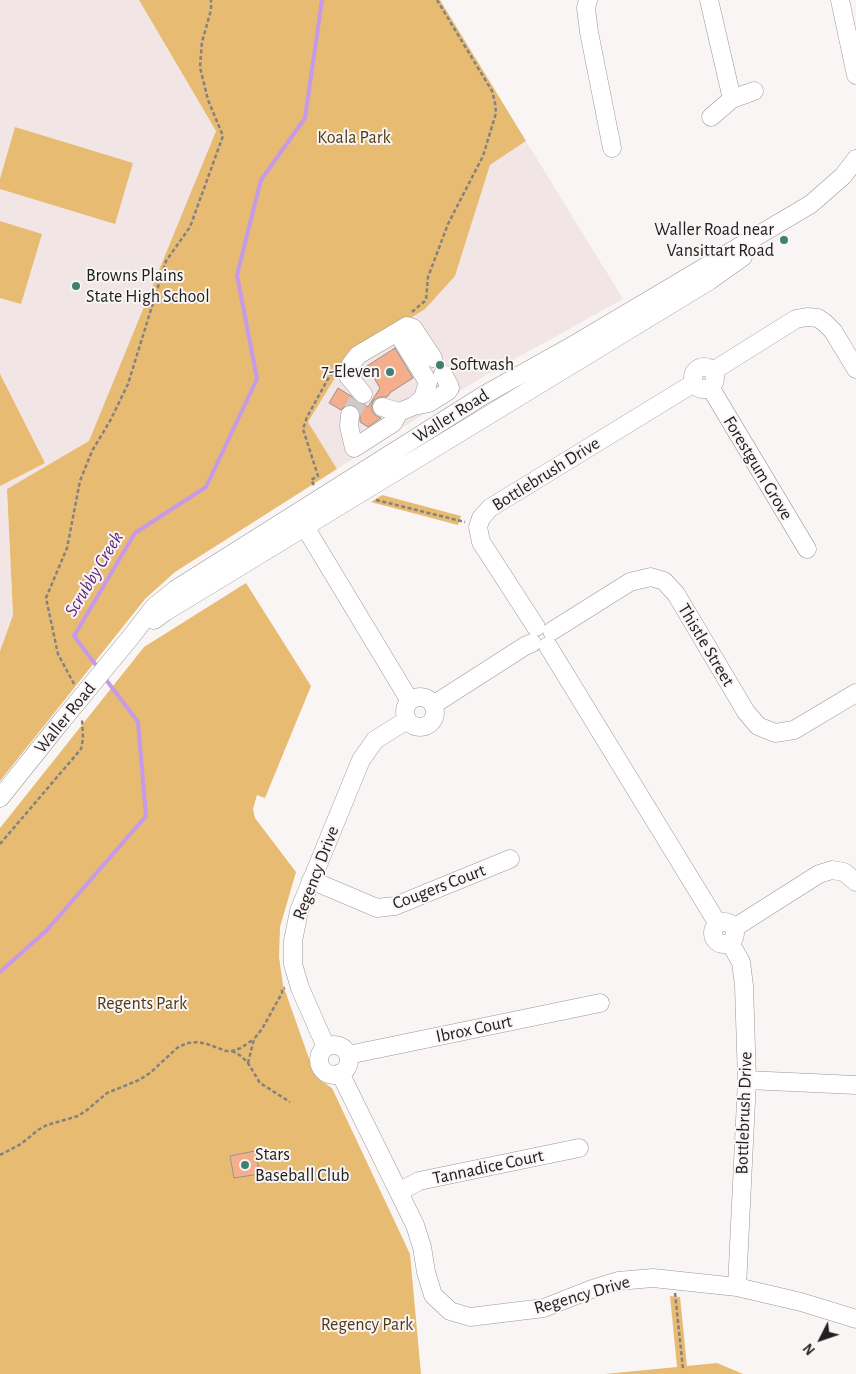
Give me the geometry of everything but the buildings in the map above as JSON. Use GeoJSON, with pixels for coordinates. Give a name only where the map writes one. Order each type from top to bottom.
{"type":"FeatureCollection","features":[{"type":"Feature","properties":{"kind":"street"},"geometry":{"type":"LineString","coordinates":[[588,0],[586,8],[589,32],[612,148]]}},
{"type":"Feature","properties":{"kind":"street"},"geometry":{"type":"LineString","coordinates":[[709,0],[732,99]]}},
{"type":"Feature","properties":{"kind":"street"},"geometry":{"type":"LineString","coordinates":[[840,0],[856,75]]}},
{"type":"Feature","properties":{"kind":"street"},"geometry":{"type":"LineString","coordinates":[[711,117],[732,99],[754,91]]}},
{"type":"Feature","properties":{"kind":"street","name":"Waller Road"},"geometry":{"type":"LineString","coordinates":[[0,798],[154,607],[176,589],[443,442],[581,350],[811,204],[842,176],[856,159]]}},
{"type":"Feature","properties":{"kind":"street","name":"Waller Road"},"geometry":{"type":"LineString","coordinates":[[300,520],[433,427],[484,395],[581,350],[709,281],[819,208],[856,180]]}},
{"type":"Feature","properties":{"kind":"street","name":"Bottlebrush Drive"},"geometry":{"type":"LineString","coordinates":[[737,1287],[747,1080],[744,986],[741,962],[727,931],[481,542],[479,525],[481,518],[490,508],[705,380],[796,320],[806,317],[818,318],[825,323],[833,331],[856,369]]}},
{"type":"Feature","properties":{"kind":"street"},"geometry":{"type":"LineString","coordinates":[[432,358],[413,328],[407,326],[358,355],[351,364],[348,376],[365,403],[407,409],[428,402],[448,391],[450,385],[443,374]]}},
{"type":"Feature","properties":{"kind":"street"},"geometry":{"type":"LineString","coordinates":[[365,403],[349,426],[354,448],[393,423],[407,409],[424,398],[428,382],[397,332]]}},
{"type":"Feature","properties":{"kind":"street","name":"Forestgum Grove"},"geometry":{"type":"LineString","coordinates":[[705,380],[807,549]]}},
{"type":"Feature","properties":{"kind":"street"},"geometry":{"type":"LineString","coordinates":[[433,427],[443,442]]}},
{"type":"Feature","properties":{"kind":"street"},"geometry":{"type":"LineString","coordinates":[[300,520],[410,701]]}},
{"type":"Feature","properties":{"kind":"street","name":"Thistle Street"},"geometry":{"type":"LineString","coordinates":[[433,705],[630,582],[651,576],[664,581],[676,594],[746,712],[758,726],[774,733],[794,730],[856,693]]}},
{"type":"Feature","properties":{"kind":"street"},"geometry":{"type":"LineString","coordinates":[[422,697],[433,705],[434,716],[428,725],[416,727],[407,720],[405,710],[406,705],[410,701],[422,697]]}},
{"type":"Feature","properties":{"kind":"street","name":"Regency Drive"},"geometry":{"type":"LineString","coordinates":[[326,1047],[300,988],[293,964],[293,941],[299,911],[360,760],[375,740],[407,720]]}},
{"type":"Feature","properties":{"kind":"street","name":"Cougers Court"},"geometry":{"type":"LineString","coordinates":[[311,880],[377,908],[395,906],[510,859]]}},
{"type":"Feature","properties":{"kind":"street"},"geometry":{"type":"LineString","coordinates":[[727,931],[819,874],[832,870],[844,872],[856,882]]}},
{"type":"Feature","properties":{"kind":"street","name":"Ibrox Court"},"geometry":{"type":"LineString","coordinates":[[348,1055],[600,1003]]}},
{"type":"Feature","properties":{"kind":"street"},"geometry":{"type":"LineString","coordinates":[[330,1045],[339,1046],[348,1055],[349,1059],[346,1068],[340,1073],[330,1074],[322,1068],[320,1054],[326,1047],[330,1045]]}},
{"type":"Feature","properties":{"kind":"street","name":"Regency Drive"},"geometry":{"type":"LineString","coordinates":[[340,1073],[414,1225],[422,1247],[426,1272],[433,1295],[450,1312],[470,1317],[544,1308],[618,1281],[653,1278],[737,1287],[801,1302],[856,1318]]}},
{"type":"Feature","properties":{"kind":"street"},"geometry":{"type":"LineString","coordinates":[[747,1080],[856,1085]]}},
{"type":"Feature","properties":{"kind":"street","name":"Tannadice Court"},"geometry":{"type":"LineString","coordinates":[[399,1192],[419,1181],[579,1148]]}},
{"type":"Feature","properties":{"kind":"path"},"geometry":{"type":"LineString","coordinates":[[75,690],[73,682],[58,654],[46,598],[68,548],[80,482],[86,466],[128,384],[166,261],[190,227],[223,136],[208,100],[200,67],[202,42],[211,10],[211,0]]}},
{"type":"Feature","properties":{"kind":"path"},"geometry":{"type":"LineString","coordinates":[[408,314],[426,300],[428,277],[448,224],[483,156],[496,113],[496,103],[492,91],[437,0]]}},
{"type":"Feature","properties":{"kind":"path"},"geometry":{"type":"LineString","coordinates":[[315,487],[311,480],[318,476],[303,429],[307,416],[335,367]]}},
{"type":"Feature","properties":{"kind":"path"},"geometry":{"type":"LineString","coordinates":[[370,498],[479,525]]}},
{"type":"Feature","properties":{"kind":"path"},"geometry":{"type":"LineString","coordinates":[[0,844],[81,749],[84,739],[81,714]]}},
{"type":"Feature","properties":{"kind":"path"},"geometry":{"type":"LineString","coordinates":[[0,1155],[21,1144],[38,1130],[78,1116],[107,1093],[144,1077],[177,1048],[188,1043],[198,1042],[226,1051],[241,1048],[254,1039],[262,1029],[282,993],[282,989],[287,987]]}},
{"type":"Feature","properties":{"kind":"path"},"geometry":{"type":"LineString","coordinates":[[248,1063],[254,1039]]}},
{"type":"Feature","properties":{"kind":"path"},"geometry":{"type":"LineString","coordinates":[[232,1051],[248,1063],[260,1084],[290,1102]]}},
{"type":"Feature","properties":{"kind":"path"},"geometry":{"type":"LineString","coordinates":[[675,1293],[683,1369]]}},
{"type":"Feature","properties":{"kind":"shaded area","name":"Browns Plains State High School"},"geometry":{"type":"Polygon","coordinates":[[[0,0],[139,0],[216,131],[89,442],[7,489],[13,615],[0,651],[0,0]]]}},
{"type":"Feature","properties":{"kind":"shaded area"},"geometry":{"type":"Polygon","coordinates":[[[526,141],[623,299],[479,379],[337,469],[308,422],[343,365],[455,276],[490,165],[526,141]]]}},
{"type":"Feature","properties":{"kind":"green space","name":"Koala Park"},"geometry":{"type":"Polygon","coordinates":[[[139,0],[440,0],[526,141],[490,165],[455,276],[425,309],[354,353],[343,365],[308,422],[337,469],[175,572],[145,599],[0,781],[0,651],[13,615],[7,489],[89,441],[216,131],[139,0]]]}},
{"type":"Feature","properties":{"kind":"green space"},"geometry":{"type":"Polygon","coordinates":[[[15,127],[133,163],[115,224],[0,189],[0,179],[15,127]]]}},
{"type":"Feature","properties":{"kind":"green space"},"geometry":{"type":"Polygon","coordinates":[[[0,221],[42,234],[21,304],[0,298],[0,221]]]}},
{"type":"Feature","properties":{"kind":"green space"},"geometry":{"type":"Polygon","coordinates":[[[0,374],[45,463],[0,486],[0,374]]]}},
{"type":"Feature","properties":{"kind":"green space"},"geometry":{"type":"Polygon","coordinates":[[[382,495],[461,516],[458,525],[371,502],[382,495]]]}},
{"type":"Feature","properties":{"kind":"green space","name":"Regents Park"},"geometry":{"type":"Polygon","coordinates":[[[246,583],[311,686],[265,798],[257,795],[253,809],[255,818],[296,872],[280,927],[279,957],[283,985],[311,1064],[320,1080],[332,1088],[410,1254],[421,1374],[0,1374],[0,828],[144,647],[246,583]],[[255,1152],[230,1156],[234,1178],[259,1173],[255,1152]]]}},
{"type":"Feature","properties":{"kind":"green space"},"geometry":{"type":"Polygon","coordinates":[[[670,1296],[680,1297],[687,1366],[717,1363],[743,1374],[605,1374],[677,1367],[670,1296]]]}},
{"type":"Feature","properties":{"kind":"waterway","name":"Scrubby Creek"},"geometry":{"type":"LineString","coordinates":[[99,669],[74,636],[135,533],[206,487],[257,379],[237,275],[261,180],[305,118],[322,0]]}},
{"type":"Feature","properties":{"kind":"waterway","name":"Scrubby Creek"},"geometry":{"type":"LineString","coordinates":[[0,972],[47,930],[146,816],[138,722],[104,677]]}},
{"type":"Feature","properties":{"kind":"tunnel"},"geometry":{"type":"LineString","coordinates":[[350,415],[358,401]]}},
{"type":"Feature","properties":{"kind":"place","name":"Waller Road near Vansittart Road"},"geometry":{"type":"Point","coordinates":[784,240]}},
{"type":"Feature","properties":{"kind":"place","name":"Browns Plains State High School"},"geometry":{"type":"Point","coordinates":[76,286]}},
{"type":"Feature","properties":{"kind":"place","name":"Softwash"},"geometry":{"type":"Point","coordinates":[440,365]}},
{"type":"Feature","properties":{"kind":"place","name":"7-Eleven"},"geometry":{"type":"Point","coordinates":[390,372]}},
{"type":"Feature","properties":{"kind":"place","name":"Stars Baseball Club"},"geometry":{"type":"Point","coordinates":[245,1165]}},
{"type":"Feature","properties":{"kind":"park label","name":"Regency Park"},"geometry":{"type":"Point","coordinates":[367,1325]}}]}
